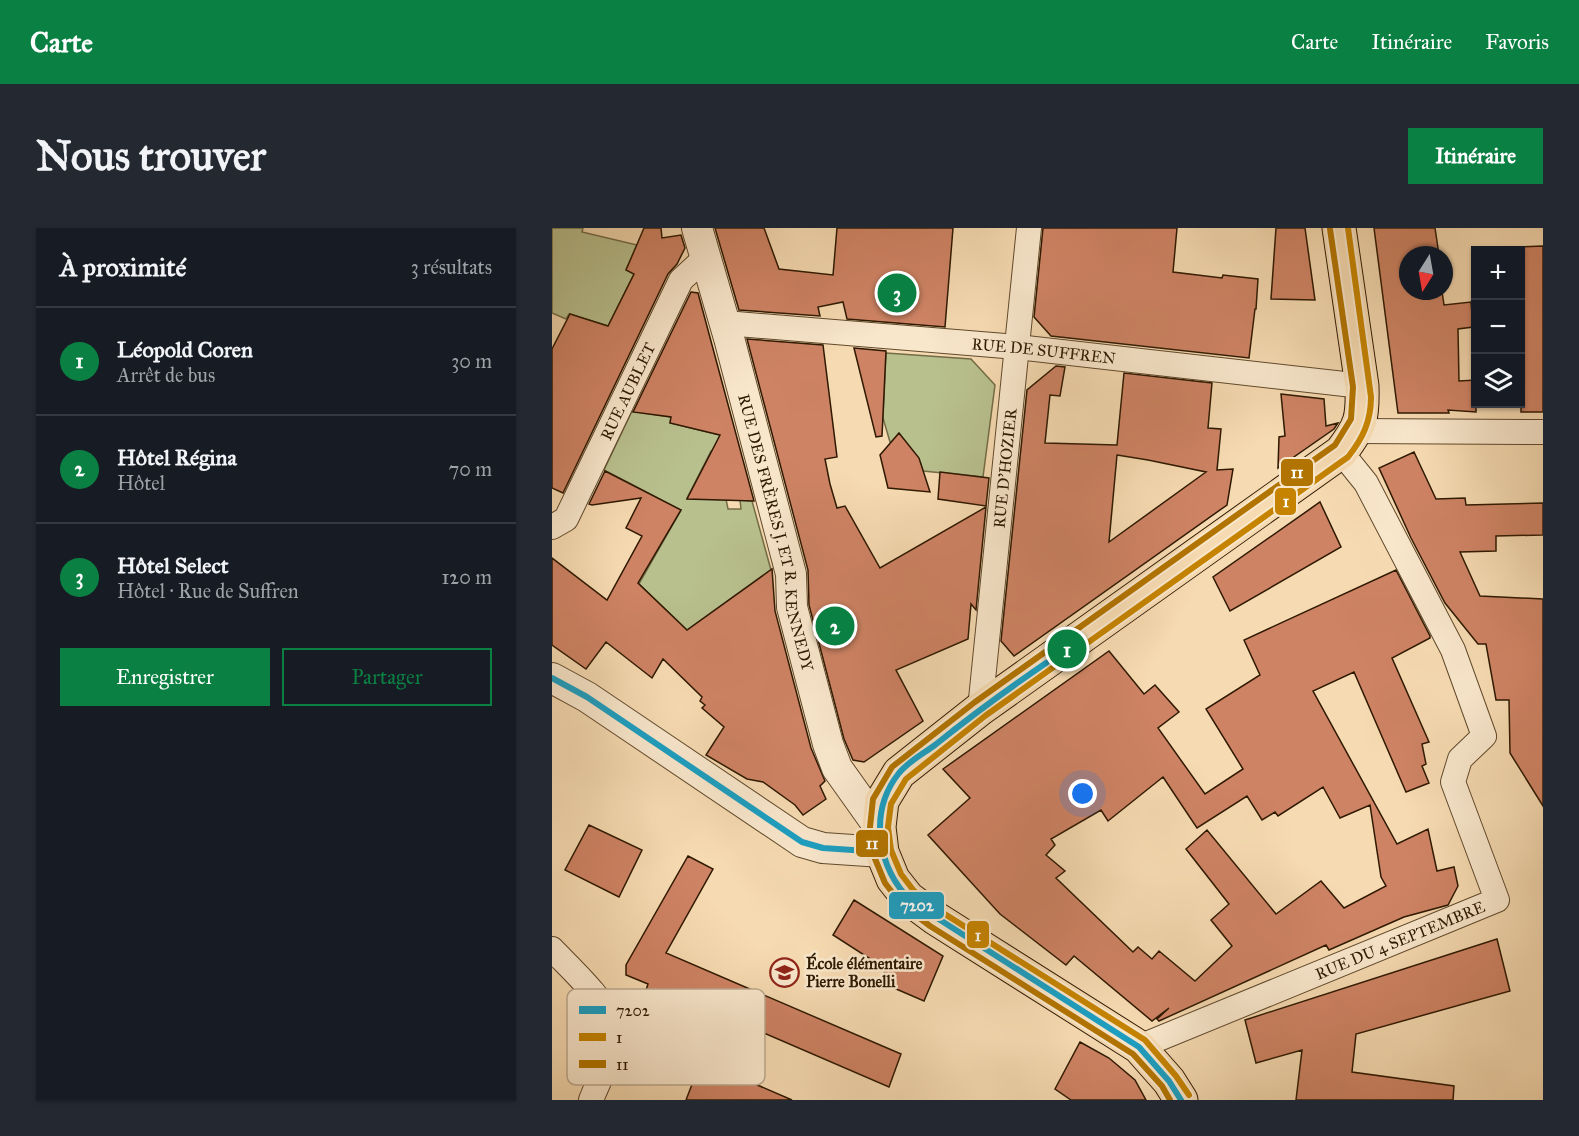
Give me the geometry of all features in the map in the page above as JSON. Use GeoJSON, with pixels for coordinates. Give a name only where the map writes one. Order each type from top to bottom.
{"type":"FeatureCollection","features":[{"type":"Feature","properties":{"kind":"main road"},"geometry":{"type":"LineString","coordinates":[[1181,1100],[1139,1047],[935,918],[908,898],[893,879],[880,839],[882,801],[899,773],[980,709],[1349,441],[1363,409],[1362,386],[1339,228]]}},
{"type":"Feature","properties":{"kind":"street","name":"RUE DES FRÈRES J. ET R. KENNEDY"},"geometry":{"type":"LineString","coordinates":[[697,228],[725,323],[790,574],[792,607],[828,744],[837,768],[880,839]]}},
{"type":"Feature","properties":{"kind":"street","name":"RUE D'HOZIER"},"geometry":{"type":"LineString","coordinates":[[980,709],[1029,228]]}},
{"type":"Feature","properties":{"kind":"street","name":"RUE AUBLET"},"geometry":{"type":"LineString","coordinates":[[552,527],[566,519],[681,280],[705,258]]}},
{"type":"Feature","properties":{"kind":"street","name":"RUE DE SUFFREN"},"geometry":{"type":"LineString","coordinates":[[725,323],[1017,347],[1362,386]]}},
{"type":"Feature","properties":{"kind":"street"},"geometry":{"type":"LineString","coordinates":[[1349,441],[1543,432]]}},
{"type":"Feature","properties":{"kind":"street","name":"RUE DU 4 SEPTEMBRE"},"geometry":{"type":"LineString","coordinates":[[1139,1047],[1497,900],[1453,782],[1460,759],[1484,736],[1453,650],[1365,483],[1349,441]]}},
{"type":"Feature","properties":{"kind":"street"},"geometry":{"type":"LineString","coordinates":[[552,678],[587,697],[802,842],[823,848],[880,839]]}},
{"type":"Feature","properties":{"kind":"street"},"geometry":{"type":"LineString","coordinates":[[552,949],[591,989]]}},
{"type":"Feature","properties":{"kind":"street"},"geometry":{"type":"LineString","coordinates":[[591,1100],[597,1085]]}},
{"type":"Feature","properties":{"kind":"green space"},"geometry":{"type":"Polygon","coordinates":[[[552,228],[583,228],[582,232],[637,245],[626,270],[634,274],[608,326],[569,314],[566,319],[552,313],[552,228]]]}},
{"type":"Feature","properties":{"kind":"green space"},"geometry":{"type":"Polygon","coordinates":[[[886,353],[971,359],[995,385],[983,477],[923,471],[912,450],[890,442],[883,418],[886,353]]]}},
{"type":"Feature","properties":{"kind":"green space"},"geometry":{"type":"Polygon","coordinates":[[[632,411],[671,417],[670,423],[736,439],[740,455],[711,451],[687,498],[726,499],[728,509],[741,509],[740,500],[752,501],[771,570],[687,630],[639,584],[681,510],[604,470],[632,411]]]}},
{"type":"Feature","properties":{"kind":"building"},"geometry":{"type":"Polygon","coordinates":[[[644,228],[661,228],[662,238],[681,235],[685,248],[677,264],[668,274],[563,493],[552,488],[552,349],[570,314],[608,326],[634,274],[626,270],[644,228]]]}},
{"type":"Feature","properties":{"kind":"building"},"geometry":{"type":"Polygon","coordinates":[[[715,228],[764,228],[779,269],[833,275],[837,228],[953,228],[945,327],[847,319],[843,302],[818,307],[820,316],[739,310],[715,228]]]}},
{"type":"Feature","properties":{"kind":"building"},"geometry":{"type":"Polygon","coordinates":[[[1043,228],[1177,228],[1173,272],[1222,278],[1223,275],[1258,279],[1249,358],[1051,336],[1034,317],[1043,228]]]}},
{"type":"Feature","properties":{"kind":"building"},"geometry":{"type":"Polygon","coordinates":[[[1276,228],[1305,228],[1315,300],[1271,299],[1276,228]]]}},
{"type":"Feature","properties":{"kind":"building"},"geometry":{"type":"Polygon","coordinates":[[[1374,228],[1435,228],[1438,246],[1399,246],[1399,300],[1443,300],[1444,305],[1471,302],[1471,327],[1458,329],[1459,381],[1471,380],[1471,408],[1476,408],[1476,412],[1448,410],[1449,413],[1398,413],[1374,228]]]}},
{"type":"Feature","properties":{"kind":"building"},"geometry":{"type":"Polygon","coordinates":[[[1543,246],[1543,412],[1521,412],[1521,408],[1525,408],[1525,247],[1543,246]]]}},
{"type":"Feature","properties":{"kind":"building"},"geometry":{"type":"Polygon","coordinates":[[[691,292],[698,293],[754,501],[687,499],[720,435],[670,423],[671,417],[633,412],[691,292]]]}},
{"type":"Feature","properties":{"kind":"building"},"geometry":{"type":"Polygon","coordinates":[[[747,339],[823,345],[837,457],[825,459],[830,484],[837,508],[845,506],[880,568],[986,507],[976,610],[971,604],[968,639],[896,670],[923,721],[864,762],[853,760],[844,739],[809,605],[808,570],[747,339]]]}},
{"type":"Feature","properties":{"kind":"building"},"geometry":{"type":"Polygon","coordinates":[[[854,348],[886,351],[882,436],[876,437],[854,348]]]}},
{"type":"Feature","properties":{"kind":"building"},"geometry":{"type":"Polygon","coordinates":[[[1056,366],[1065,367],[1060,396],[1050,395],[1045,443],[1117,445],[1124,373],[1212,383],[1208,428],[1221,429],[1217,470],[1233,469],[1227,505],[1014,656],[1001,641],[1027,390],[1056,366]],[[1117,455],[1109,542],[1206,472],[1117,455]]]}},
{"type":"Feature","properties":{"kind":"building"},"geometry":{"type":"Polygon","coordinates":[[[1281,394],[1324,399],[1326,426],[1338,423],[1334,429],[1278,468],[1279,437],[1285,436],[1281,394]]]}},
{"type":"Feature","properties":{"kind":"building"},"geometry":{"type":"Polygon","coordinates":[[[899,433],[919,458],[930,492],[888,488],[880,455],[899,433]]]}},
{"type":"Feature","properties":{"kind":"building"},"geometry":{"type":"Polygon","coordinates":[[[1414,452],[1436,499],[1465,498],[1466,505],[1543,503],[1543,535],[1496,536],[1496,551],[1460,552],[1480,596],[1543,599],[1543,806],[1510,753],[1509,700],[1496,700],[1486,644],[1478,644],[1445,603],[1411,538],[1379,468],[1414,452]]]}},
{"type":"Feature","properties":{"kind":"building"},"geometry":{"type":"Polygon","coordinates":[[[605,471],[681,510],[638,583],[687,630],[772,569],[775,611],[811,748],[825,781],[820,786],[826,799],[803,815],[795,805],[763,782],[747,779],[706,755],[724,727],[702,708],[705,705],[700,701],[702,697],[663,659],[652,678],[606,642],[586,669],[552,645],[552,558],[607,600],[642,536],[626,528],[641,498],[589,504],[605,471]]]}},
{"type":"Feature","properties":{"kind":"building"},"geometry":{"type":"Polygon","coordinates":[[[940,472],[989,478],[986,506],[938,499],[940,472]]]}},
{"type":"Feature","properties":{"kind":"building"},"geometry":{"type":"Polygon","coordinates":[[[1320,502],[1341,547],[1230,611],[1213,577],[1320,502]]]}},
{"type":"Feature","properties":{"kind":"building"},"geometry":{"type":"Polygon","coordinates":[[[1396,570],[1430,636],[1392,658],[1429,742],[1422,744],[1426,764],[1422,766],[1429,783],[1406,792],[1354,672],[1313,691],[1397,844],[1428,829],[1437,871],[1454,867],[1458,886],[1448,905],[1404,917],[1329,950],[1326,945],[1159,1021],[1157,1019],[1169,1008],[1152,1021],[1074,956],[1066,965],[1000,914],[928,835],[970,798],[943,769],[1109,651],[1144,694],[1155,685],[1179,712],[1158,728],[1205,794],[1243,769],[1206,709],[1260,675],[1244,640],[1396,570]],[[1163,777],[1108,821],[1101,810],[1051,839],[1055,845],[1046,855],[1065,871],[1056,878],[1133,952],[1138,947],[1152,959],[1159,951],[1195,981],[1232,946],[1211,920],[1229,904],[1186,849],[1207,830],[1276,914],[1321,881],[1344,908],[1386,886],[1381,877],[1370,805],[1340,818],[1323,787],[1278,816],[1275,812],[1262,820],[1247,796],[1197,828],[1163,777]]]}},
{"type":"Feature","properties":{"kind":"building"},"geometry":{"type":"Polygon","coordinates":[[[589,825],[642,850],[619,897],[565,870],[589,825]]]}},
{"type":"Feature","properties":{"kind":"building"},"geometry":{"type":"Polygon","coordinates":[[[688,856],[713,869],[666,953],[750,989],[646,989],[648,984],[626,975],[626,965],[688,856]]]}},
{"type":"Feature","properties":{"kind":"building"},"geometry":{"type":"Polygon","coordinates":[[[854,900],[943,956],[924,1001],[880,982],[886,969],[833,935],[854,900]]]}},
{"type":"Feature","properties":{"kind":"building"},"geometry":{"type":"Polygon","coordinates":[[[1497,939],[1510,991],[1356,1034],[1352,1072],[1454,1086],[1453,1100],[1296,1100],[1302,1050],[1256,1063],[1245,1020],[1497,939]]]}},
{"type":"Feature","properties":{"kind":"building"},"geometry":{"type":"Polygon","coordinates":[[[765,996],[901,1054],[889,1087],[765,1033],[765,996]]]}},
{"type":"Feature","properties":{"kind":"building"},"geometry":{"type":"Polygon","coordinates":[[[1080,1042],[1109,1058],[1135,1080],[1146,1100],[1071,1100],[1055,1089],[1080,1042]]]}},
{"type":"Feature","properties":{"kind":"building"},"geometry":{"type":"Polygon","coordinates":[[[692,1085],[757,1085],[792,1100],[686,1100],[692,1085]]]}},
{"type":"Feature","properties":{"kind":"transit line","name":"1"},"geometry":{"type":"LineString","coordinates":[[1189,1095],[1145,1040],[940,911],[914,891],[901,874],[891,850],[888,827],[891,804],[906,779],[985,716],[1348,457],[1365,429],[1370,414],[1371,397],[1348,228]]}},
{"type":"Feature","properties":{"kind":"transit line","name":"11"},"geometry":{"type":"LineString","coordinates":[[1170,1100],[1162,1086],[1133,1054],[930,926],[901,904],[885,883],[873,854],[870,827],[873,799],[892,767],[975,702],[1335,445],[1351,419],[1353,387],[1330,229]]}},
{"type":"Feature","properties":{"kind":"transit line","name":"7202"},"geometry":{"type":"LineString","coordinates":[[1046,663],[912,761],[899,773],[889,788],[883,805],[880,822],[884,857],[900,888],[912,902],[1139,1047],[1169,1081],[1181,1100]]}},
{"type":"Feature","properties":{"kind":"transit line","name":"7202"},"geometry":{"type":"LineString","coordinates":[[552,678],[587,697],[802,842],[823,848],[882,852]]}},
{"type":"Feature","properties":{"kind":"place","name":"Hôtel Select"},"geometry":{"type":"Point","coordinates":[897,293]}},
{"type":"Feature","properties":{"kind":"place","name":"Hôtel Régina"},"geometry":{"type":"Point","coordinates":[835,626]}},
{"type":"Feature","properties":{"kind":"place","name":"Léopold Coren"},"geometry":{"type":"Point","coordinates":[1067,649]}},
{"type":"Feature","properties":{"kind":"place","name":"École élémentaire Pierre Bonelli"},"geometry":{"type":"Point","coordinates":[785,972]}}]}
